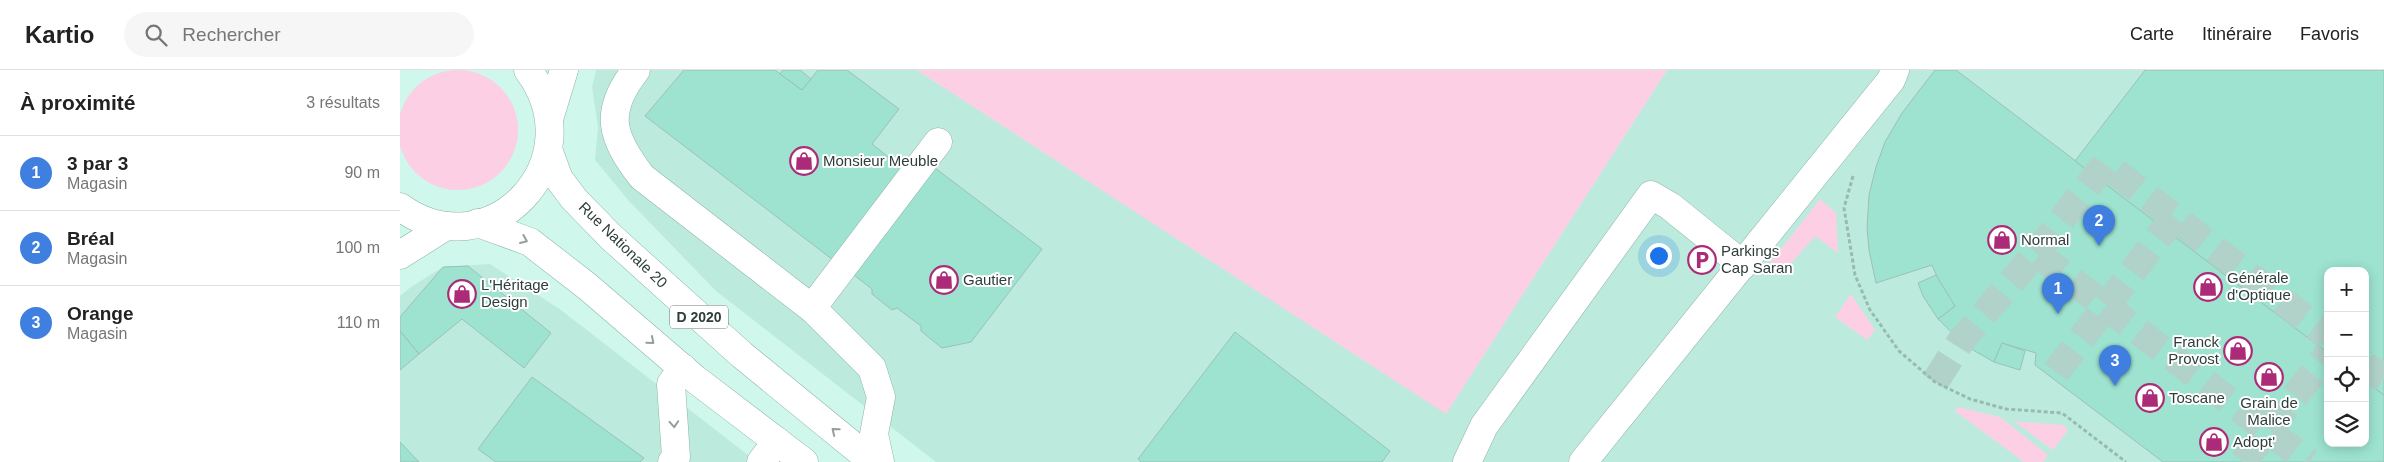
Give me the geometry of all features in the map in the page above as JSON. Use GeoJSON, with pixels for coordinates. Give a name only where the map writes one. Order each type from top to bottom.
{"type":"FeatureCollection","features":[{"type":"Feature","properties":{"kind":"main road"},"geometry":{"type":"LineString","coordinates":[[528,70],[540,86],[550,116]]}},
{"type":"Feature","properties":{"kind":"main road"},"geometry":{"type":"LineString","coordinates":[[400,206],[414,217],[446,226],[478,223],[503,214],[524,198],[539,176],[549,152],[550,116],[564,70]]}},
{"type":"Feature","properties":{"kind":"main road"},"geometry":{"type":"LineString","coordinates":[[636,70],[616,101],[614,119],[618,139],[631,163],[642,177],[812,308],[872,368],[881,398],[874,434],[880,462]]}},
{"type":"Feature","properties":{"kind":"main road"},"geometry":{"type":"LineString","coordinates":[[1584,462],[1879,95],[1895,70]]}},
{"type":"Feature","properties":{"kind":"main road"},"geometry":{"type":"LineString","coordinates":[[812,308],[938,142]]}},
{"type":"Feature","properties":{"kind":"main road","name":"Rue Nationale 20"},"geometry":{"type":"LineString","coordinates":[[549,152],[558,179],[574,199],[611,237],[742,355],[873,462]]}},
{"type":"Feature","properties":{"kind":"main road"},"geometry":{"type":"LineString","coordinates":[[1467,462],[1484,426],[1651,194],[1670,206],[1743,265]]}},
{"type":"Feature","properties":{"kind":"main road","name":"D 2020"},"geometry":{"type":"LineString","coordinates":[[478,223],[530,242],[588,287],[677,376],[769,452],[804,462]]}},
{"type":"Feature","properties":{"kind":"main road"},"geometry":{"type":"LineString","coordinates":[[400,255],[446,226]]}},
{"type":"Feature","properties":{"kind":"main road"},"geometry":{"type":"LineString","coordinates":[[677,376],[677,460]]}},
{"type":"Feature","properties":{"kind":"path"},"geometry":{"type":"LineString","coordinates":[[1854,172],[1844,208],[1855,275],[1870,310],[1900,350],[1935,382],[1970,399],[2006,409],[2062,413],[2126,462]]}},
{"type":"Feature","properties":{"kind":"shaded area"},"geometry":{"type":"Polygon","coordinates":[[[458,70],[481,74],[501,87],[514,107],[518,130],[514,153],[501,173],[481,186],[458,190],[435,186],[415,173],[402,153],[398,130],[402,107],[415,87],[435,74],[458,70]]]}},
{"type":"Feature","properties":{"kind":"shaded area"},"geometry":{"type":"Polygon","coordinates":[[[596,70],[917,70],[1446,413],[1667,70],[2384,70],[2384,462],[936,462],[716,291],[628,200],[595,160],[598,127],[592,87],[596,70]]]}},
{"type":"Feature","properties":{"kind":"shaded area"},"geometry":{"type":"Polygon","coordinates":[[[917,70],[1667,70],[1446,414],[917,70]]]}},
{"type":"Feature","properties":{"kind":"shaded area"},"geometry":{"type":"Polygon","coordinates":[[[1820,199],[1836,213],[1838,253],[1815,236],[1780,276],[1767,267],[1820,199]]]}},
{"type":"Feature","properties":{"kind":"shaded area"},"geometry":{"type":"Polygon","coordinates":[[[490,264],[561,310],[757,462],[400,462],[400,296],[443,267],[490,264]]]}},
{"type":"Feature","properties":{"kind":"shaded area"},"geometry":{"type":"Polygon","coordinates":[[[1851,294],[1875,330],[1867,340],[1835,317],[1851,294]]]}},
{"type":"Feature","properties":{"kind":"shaded area"},"geometry":{"type":"Polygon","coordinates":[[[1958,407],[2000,417],[2048,455],[2043,462],[2024,462],[1955,411],[1958,407]]]}},
{"type":"Feature","properties":{"kind":"shaded area"},"geometry":{"type":"Polygon","coordinates":[[[2014,421],[2063,425],[2068,430],[2053,450],[2014,421]]]}},
{"type":"Feature","properties":{"kind":"building"},"geometry":{"type":"Polygon","coordinates":[[[684,70],[775,70],[802,90],[818,70],[847,70],[899,109],[872,144],[906,171],[837,263],[645,116],[684,70]]]}},
{"type":"Feature","properties":{"kind":"building"},"geometry":{"type":"Polygon","coordinates":[[[783,70],[800,70],[811,79],[802,90],[780,74],[783,70]]]}},
{"type":"Feature","properties":{"kind":"building"},"geometry":{"type":"Polygon","coordinates":[[[1935,70],[1956,70],[2324,350],[2324,447],[2369,447],[2369,384],[2384,395],[2384,462],[2163,462],[2035,365],[2036,353],[2002,343],[1994,362],[1966,346],[1938,319],[1955,306],[1942,288],[1932,265],[1876,283],[1869,250],[1867,228],[1869,195],[1885,142],[1902,113],[1935,70]]]}},
{"type":"Feature","properties":{"kind":"building"},"geometry":{"type":"Polygon","coordinates":[[[2145,70],[2384,70],[2384,395],[2369,384],[2369,267],[2324,267],[2324,350],[2075,161],[2145,70]]]}},
{"type":"Feature","properties":{"kind":"building"},"geometry":{"type":"Polygon","coordinates":[[[935,168],[1042,249],[971,342],[942,348],[921,331],[921,326],[897,308],[892,310],[872,294],[872,289],[854,275],[935,168]]]}},
{"type":"Feature","properties":{"kind":"building"},"geometry":{"type":"Polygon","coordinates":[[[468,266],[551,333],[524,368],[462,319],[419,354],[400,331],[400,317],[443,267],[468,266]]]}},
{"type":"Feature","properties":{"kind":"building"},"geometry":{"type":"Polygon","coordinates":[[[1936,275],[1955,306],[1938,319],[1923,296],[1918,283],[1936,275]]]}},
{"type":"Feature","properties":{"kind":"building"},"geometry":{"type":"Polygon","coordinates":[[[400,331],[419,354],[400,370],[400,331]]]}},
{"type":"Feature","properties":{"kind":"building"},"geometry":{"type":"Polygon","coordinates":[[[1235,332],[1390,451],[1382,462],[1141,462],[1138,459],[1235,332]]]}},
{"type":"Feature","properties":{"kind":"building"},"geometry":{"type":"Polygon","coordinates":[[[2002,343],[2025,351],[2020,370],[1994,362],[2002,343]]]}},
{"type":"Feature","properties":{"kind":"building"},"geometry":{"type":"Polygon","coordinates":[[[532,377],[644,458],[640,462],[496,462],[478,449],[532,377]]]}},
{"type":"Feature","properties":{"kind":"building"},"geometry":{"type":"Polygon","coordinates":[[[400,442],[419,462],[400,462],[400,442]]]}},
{"type":"Feature","properties":{"kind":"tunnel"},"geometry":{"type":"LineString","coordinates":[[2036,253],[2105,164],[2324,333]]}},
{"type":"Feature","properties":{"kind":"tunnel"},"geometry":{"type":"LineString","coordinates":[[2056,372],[2174,217]]}},
{"type":"Feature","properties":{"kind":"tunnel"},"geometry":{"type":"LineString","coordinates":[[1935,382],[1961,341],[2036,253],[2309,462]]}},
{"type":"Feature","properties":{"kind":"tunnel"},"geometry":{"type":"LineString","coordinates":[[2243,462],[2326,357]]}},
{"type":"Feature","properties":{"kind":"tunnel"},"geometry":{"type":"LineString","coordinates":[[2369,368],[2384,379]]}},
{"type":"Feature","properties":{"kind":"place","name":"Monsieur Meuble"},"geometry":{"type":"Point","coordinates":[804,161]}},
{"type":"Feature","properties":{"kind":"place","name":"Normal"},"geometry":{"type":"Point","coordinates":[2002,240]}},
{"type":"Feature","properties":{"kind":"place","name":"Bréal"},"geometry":{"type":"Point","coordinates":[2099,246]}},
{"type":"Feature","properties":{"kind":"place","name":"Parkings Cap Saran"},"geometry":{"type":"Point","coordinates":[1702,260]}},
{"type":"Feature","properties":{"kind":"place","name":"Gautier"},"geometry":{"type":"Point","coordinates":[944,280]}},
{"type":"Feature","properties":{"kind":"place","name":"Générale d'Optique"},"geometry":{"type":"Point","coordinates":[2208,287]}},
{"type":"Feature","properties":{"kind":"place","name":"L'Héritage Design"},"geometry":{"type":"Point","coordinates":[462,294]}},
{"type":"Feature","properties":{"kind":"place","name":"3 par 3"},"geometry":{"type":"Point","coordinates":[2058,314]}},
{"type":"Feature","properties":{"kind":"place","name":"Franck Provost"},"geometry":{"type":"Point","coordinates":[2238,351]}},
{"type":"Feature","properties":{"kind":"place","name":"Grain de Malice"},"geometry":{"type":"Point","coordinates":[2269,377]}},
{"type":"Feature","properties":{"kind":"place","name":"Orange"},"geometry":{"type":"Point","coordinates":[2115,386]}},
{"type":"Feature","properties":{"kind":"place","name":"Toscane"},"geometry":{"type":"Point","coordinates":[2150,398]}},
{"type":"Feature","properties":{"kind":"place","name":"Adopt'"},"geometry":{"type":"Point","coordinates":[2214,442]}}]}
